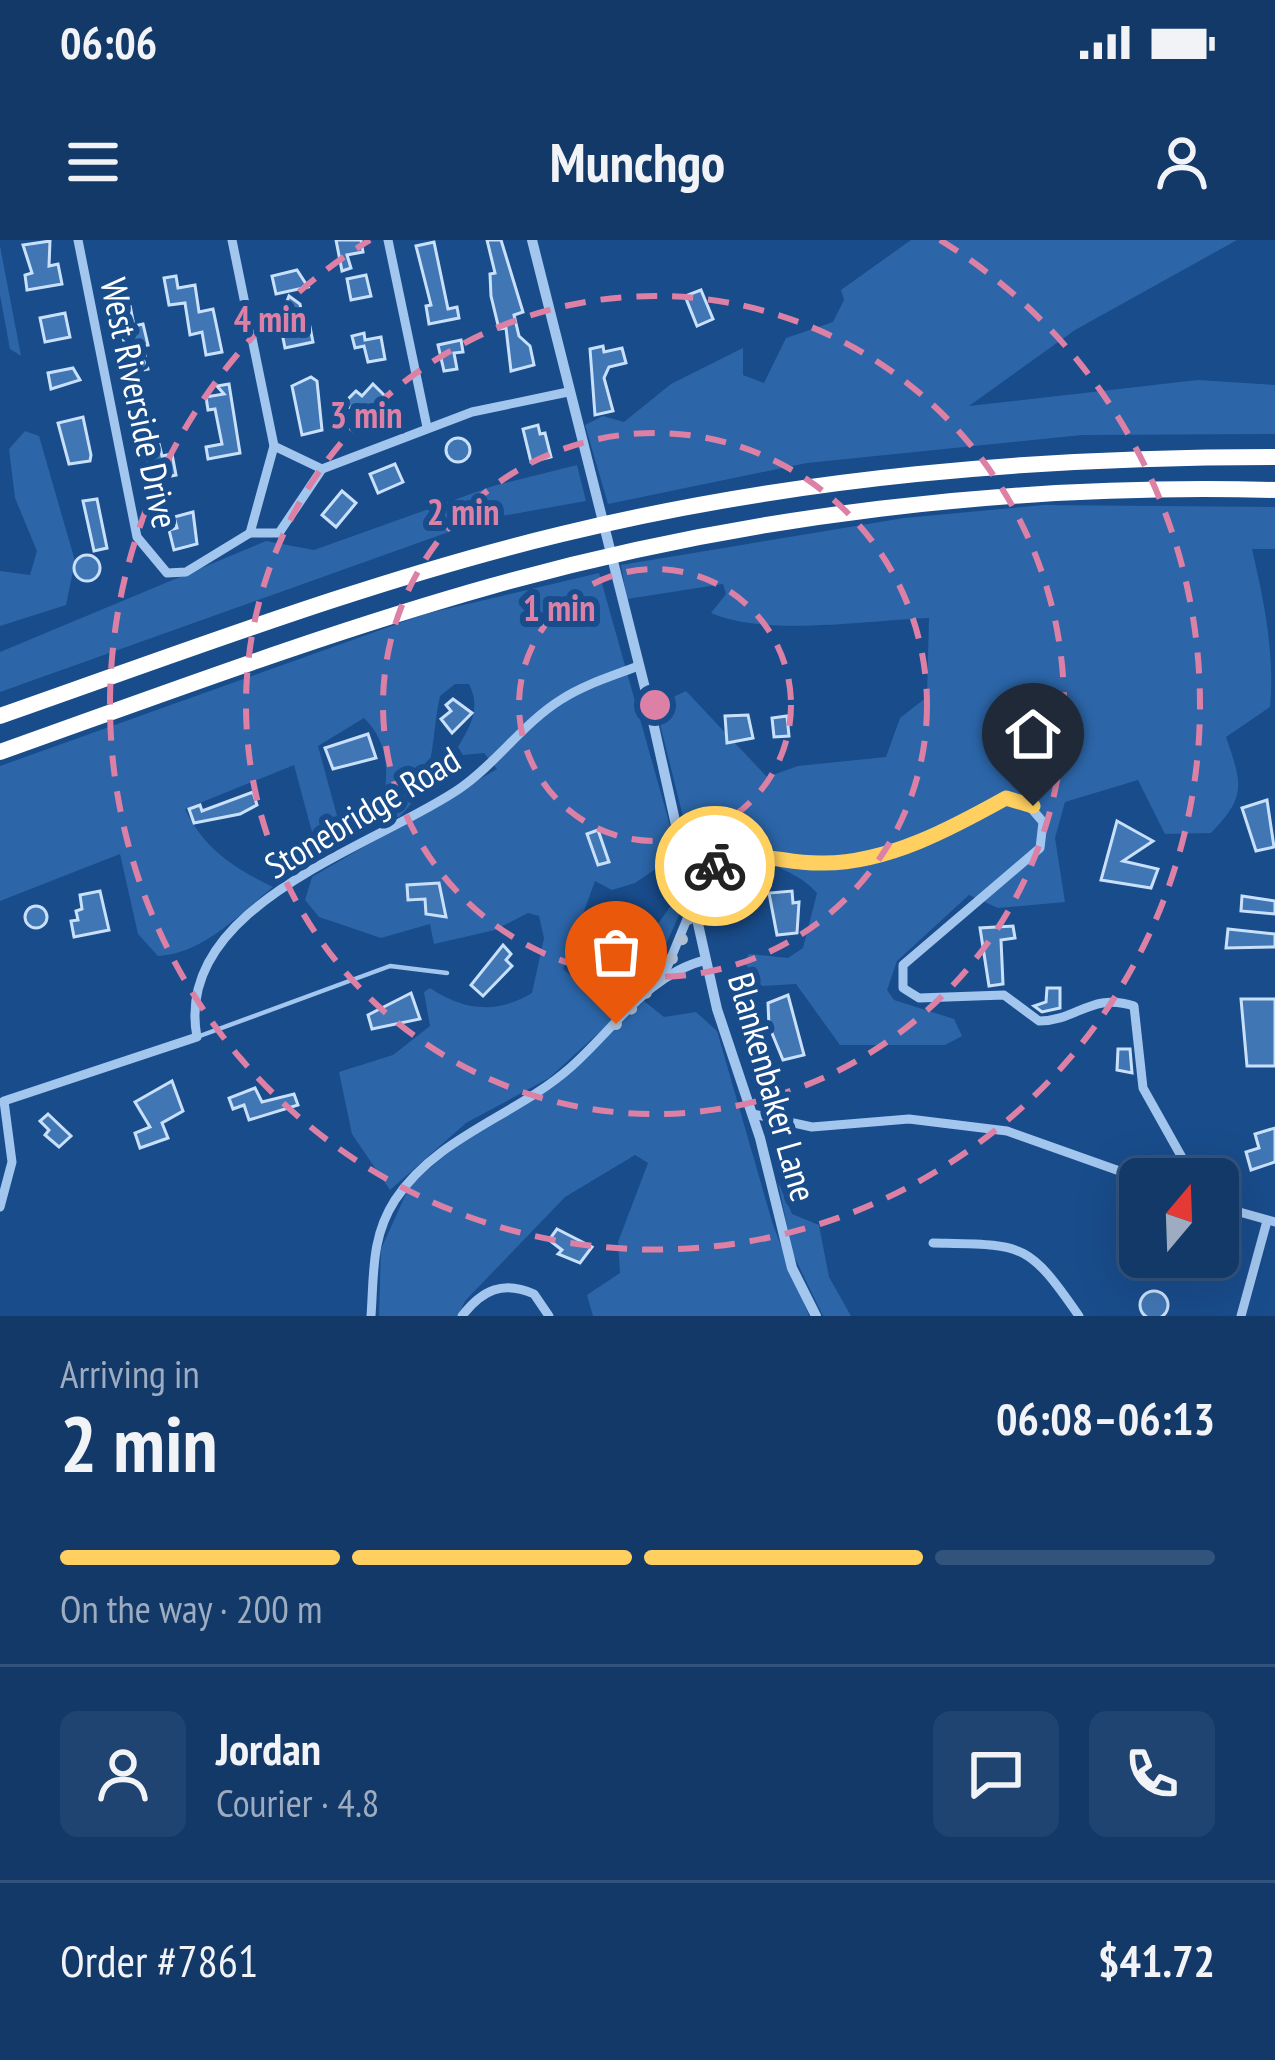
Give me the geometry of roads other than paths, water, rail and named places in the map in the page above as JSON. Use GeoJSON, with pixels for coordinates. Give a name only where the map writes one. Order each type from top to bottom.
{"type":"FeatureCollection","features":[{"type":"Feature","properties":{"kind":"highway"},"geometry":{"type":"LineString","coordinates":[[0,716],[365,589],[634,517],[822,484],[963,468],[1140,457],[1275,457]]}},
{"type":"Feature","properties":{"kind":"highway"},"geometry":{"type":"LineString","coordinates":[[0,752],[340,632],[649,548],[842,515],[980,500],[1275,490]]}},
{"type":"Feature","properties":{"kind":"street","name":"West Riverside Drive"},"geometry":{"type":"LineString","coordinates":[[78,240],[137,537],[163,571],[186,572],[250,533]]}},
{"type":"Feature","properties":{"kind":"street"},"geometry":{"type":"LineString","coordinates":[[232,240],[274,446],[250,533],[279,533],[322,469],[427,427],[568,392]]}},
{"type":"Feature","properties":{"kind":"street"},"geometry":{"type":"LineString","coordinates":[[388,240],[427,427]]}},
{"type":"Feature","properties":{"kind":"street","name":"Blankenbaker Lane"},"geometry":{"type":"LineString","coordinates":[[532,240],[706,960],[753,1114],[792,1268],[817,1316]]}},
{"type":"Feature","properties":{"kind":"street"},"geometry":{"type":"LineString","coordinates":[[274,446],[322,469]]}},
{"type":"Feature","properties":{"kind":"street","name":"Stonebridge Road"},"geometry":{"type":"LineString","coordinates":[[197,1037],[205,964],[260,905],[315,867],[464,786],[560,700],[638,666]]}},
{"type":"Feature","properties":{"kind":"street"},"geometry":{"type":"LineString","coordinates":[[689,875],[754,854],[829,864],[944,832],[1006,798],[1025,801],[1043,822],[1040,848],[923,942],[903,965],[903,988],[919,998],[1004,995],[1039,1021],[1062,1018],[1106,999],[1134,1006],[1143,1088],[1182,1158]]}},
{"type":"Feature","properties":{"kind":"street"},"geometry":{"type":"LineString","coordinates":[[661,979],[694,900]]}},
{"type":"Feature","properties":{"kind":"street"},"geometry":{"type":"LineString","coordinates":[[371,1316],[375,1246],[404,1188],[456,1142],[554,1081],[661,979],[706,960]]}},
{"type":"Feature","properties":{"kind":"street"},"geometry":{"type":"LineString","coordinates":[[0,1207],[12,1162],[4,1101],[197,1037]]}},
{"type":"Feature","properties":{"kind":"street"},"geometry":{"type":"LineString","coordinates":[[753,1114],[812,1127],[909,1119],[1007,1131],[1119,1171]]}},
{"type":"Feature","properties":{"kind":"street"},"geometry":{"type":"LineString","coordinates":[[1239,1212],[1271,1221],[1241,1316]]}},
{"type":"Feature","properties":{"kind":"street"},"geometry":{"type":"LineString","coordinates":[[933,1243],[1018,1248],[1044,1265],[1079,1316]]}},
{"type":"Feature","properties":{"kind":"street"},"geometry":{"type":"LineString","coordinates":[[463,1316],[485,1292],[500,1286],[534,1294],[549,1316]]}},
{"type":"Feature","properties":{"kind":"lane"},"geometry":{"type":"LineString","coordinates":[[197,1037],[390,966],[447,974]]}}]}
